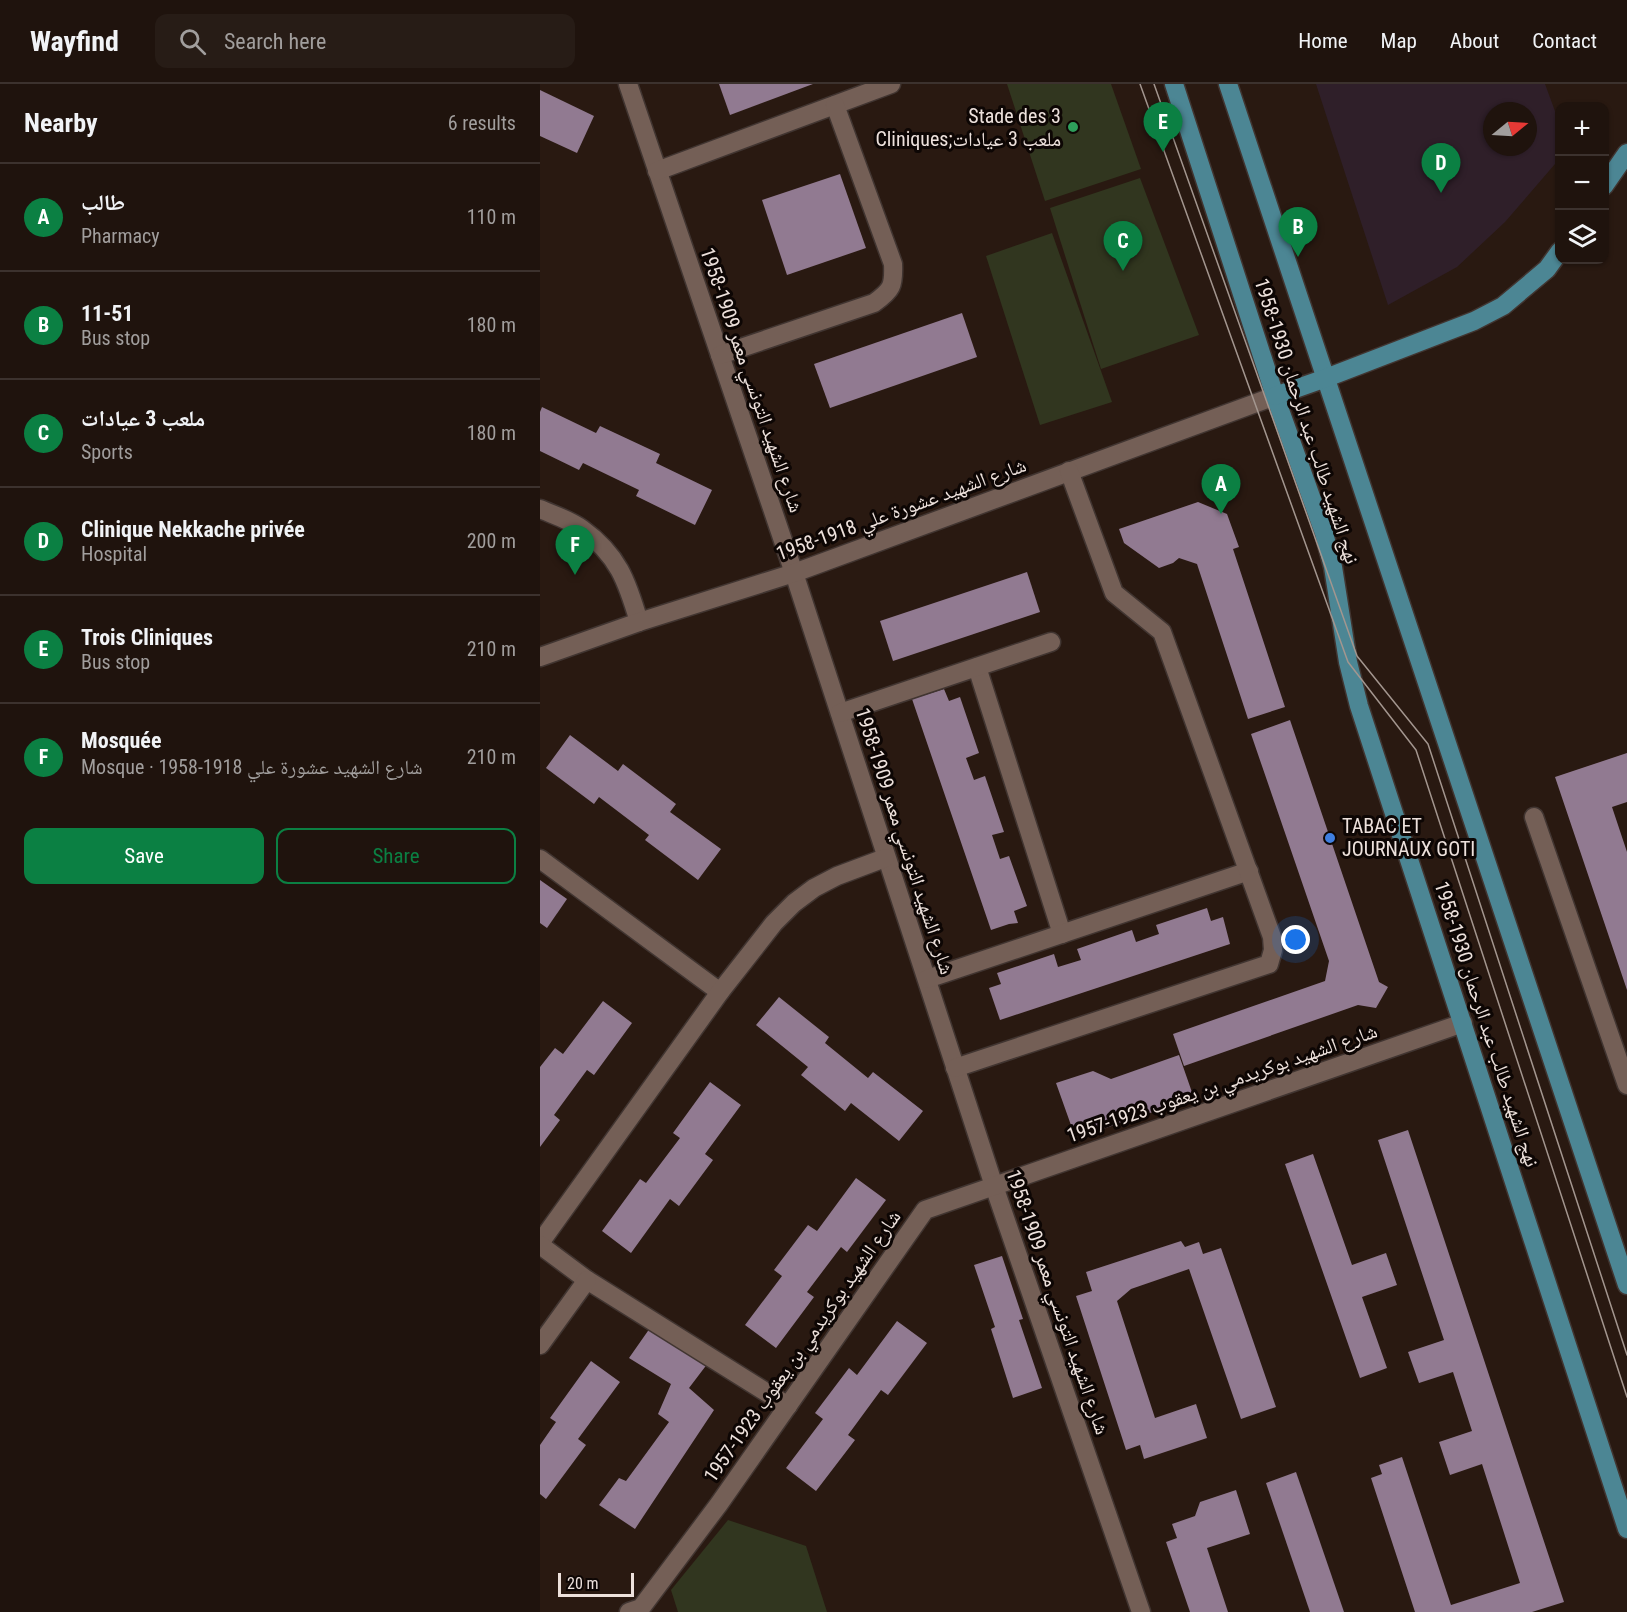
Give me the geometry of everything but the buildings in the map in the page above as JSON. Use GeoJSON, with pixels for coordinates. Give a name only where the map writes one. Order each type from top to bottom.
{"type":"FeatureCollection","features":[{"type":"Feature","properties":{"kind":"main road","name":"نهج الشهيد طالب عبد الرحمان 1930-1958"},"geometry":{"type":"LineString","coordinates":[[1174,84],[1275,396],[1324,533],[1333,567],[1348,662],[1359,706],[1627,1529]]}},
{"type":"Feature","properties":{"kind":"main road","name":"نهج الشهيد طالب عبد الرحمان 1930-1958"},"geometry":{"type":"LineString","coordinates":[[1228,84],[1627,1286]]}},
{"type":"Feature","properties":{"kind":"main road"},"geometry":{"type":"LineString","coordinates":[[1609,180],[1627,153]]}},
{"type":"Feature","properties":{"kind":"main road"},"geometry":{"type":"LineString","coordinates":[[1275,396],[1474,321],[1503,306],[1547,269],[1555,258]]}},
{"type":"Feature","properties":{"kind":"street","name":"شارع الشهيد التونسي معمر 1909-1958"},"geometry":{"type":"LineString","coordinates":[[628,84],[794,573],[885,858],[994,1186],[1141,1612]]}},
{"type":"Feature","properties":{"kind":"street"},"geometry":{"type":"LineString","coordinates":[[657,171],[891,84]]}},
{"type":"Feature","properties":{"kind":"street"},"geometry":{"type":"LineString","coordinates":[[720,355],[874,303],[888,293],[894,281],[893,264],[835,105]]}},
{"type":"Feature","properties":{"kind":"street","name":"شارع الشهيد عشورة علي 1918-1958"},"geometry":{"type":"LineString","coordinates":[[540,657],[639,622],[794,573],[1275,396]]}},
{"type":"Feature","properties":{"kind":"street"},"geometry":{"type":"LineString","coordinates":[[955,1068],[1269,964],[1273,950],[1272,937],[1249,871],[1162,632],[1114,593],[1069,471]]}},
{"type":"Feature","properties":{"kind":"street"},"geometry":{"type":"LineString","coordinates":[[540,508],[580,528],[610,554],[620,568],[639,622]]}},
{"type":"Feature","properties":{"kind":"street"},"geometry":{"type":"LineString","coordinates":[[840,713],[1051,642]]}},
{"type":"Feature","properties":{"kind":"street"},"geometry":{"type":"LineString","coordinates":[[977,667],[1062,934]]}},
{"type":"Feature","properties":{"kind":"street"},"geometry":{"type":"LineString","coordinates":[[1534,818],[1627,1085]]}},
{"type":"Feature","properties":{"kind":"street"},"geometry":{"type":"LineString","coordinates":[[788,1406],[587,1280],[540,1244],[720,992],[774,923],[794,903],[814,888],[837,876],[885,858]]}},
{"type":"Feature","properties":{"kind":"street"},"geometry":{"type":"LineString","coordinates":[[540,859],[720,992]]}},
{"type":"Feature","properties":{"kind":"street"},"geometry":{"type":"LineString","coordinates":[[927,979],[1249,871]]}},
{"type":"Feature","properties":{"kind":"street","name":"شارع الشهيد بوكريدمي بن يعقوب 1923-1957"},"geometry":{"type":"LineString","coordinates":[[639,1611],[719,1504],[925,1210],[1463,1023]]}},
{"type":"Feature","properties":{"kind":"street"},"geometry":{"type":"LineString","coordinates":[[540,1346],[587,1280]]}},
{"type":"Feature","properties":{"kind":"shaded area"},"geometry":{"type":"Polygon","coordinates":[[[1316,84],[1545,84],[1555,111],[1555,164],[1505,222],[1457,267],[1388,305],[1316,84]]]}},
{"type":"Feature","properties":{"kind":"green space","name":"Stade des 3 Cliniques;ملعب 3 عيادات"},"geometry":{"type":"Polygon","coordinates":[[[1007,84],[1111,84],[1141,169],[1045,201],[1007,84]]]}},
{"type":"Feature","properties":{"kind":"green space"},"geometry":{"type":"Polygon","coordinates":[[[1140,178],[1199,335],[1101,369],[1050,208],[1140,178]]]}},
{"type":"Feature","properties":{"kind":"green space"},"geometry":{"type":"Polygon","coordinates":[[[1052,233],[1112,402],[1040,425],[986,256],[1052,233]]]}},
{"type":"Feature","properties":{"kind":"green space"},"geometry":{"type":"Polygon","coordinates":[[[728,1520],[806,1546],[827,1612],[678,1612],[671,1590],[728,1520]]]}},
{"type":"Feature","properties":{"kind":"tram line"},"geometry":{"type":"LineString","coordinates":[[1140,84],[1348,662],[1416,750],[1627,1397]]}},
{"type":"Feature","properties":{"kind":"tram line"},"geometry":{"type":"LineString","coordinates":[[1154,84],[1357,656],[1428,744],[1627,1355]]}},
{"type":"Feature","properties":{"kind":"place","name":"Stade des 3 Cliniques;ملعب 3 عيادات"},"geometry":{"type":"Point","coordinates":[1073,127]}},
{"type":"Feature","properties":{"kind":"place","name":"Trois Cliniques"},"geometry":{"type":"Point","coordinates":[1163,152]}},
{"type":"Feature","properties":{"kind":"place","name":"Clinique Nekkache privée"},"geometry":{"type":"Point","coordinates":[1441,193]}},
{"type":"Feature","properties":{"kind":"place","name":"11-51"},"geometry":{"type":"Point","coordinates":[1298,257]}},
{"type":"Feature","properties":{"kind":"place","name":"ملعب 3 عيادات"},"geometry":{"type":"Point","coordinates":[1123,271]}},
{"type":"Feature","properties":{"kind":"place","name":"طالب"},"geometry":{"type":"Point","coordinates":[1221,514]}},
{"type":"Feature","properties":{"kind":"place","name":"Mosquée"},"geometry":{"type":"Point","coordinates":[575,575]}},
{"type":"Feature","properties":{"kind":"place","name":"TABAC ET JOURNAUX GOTI"},"geometry":{"type":"Point","coordinates":[1330,838]}}]}
